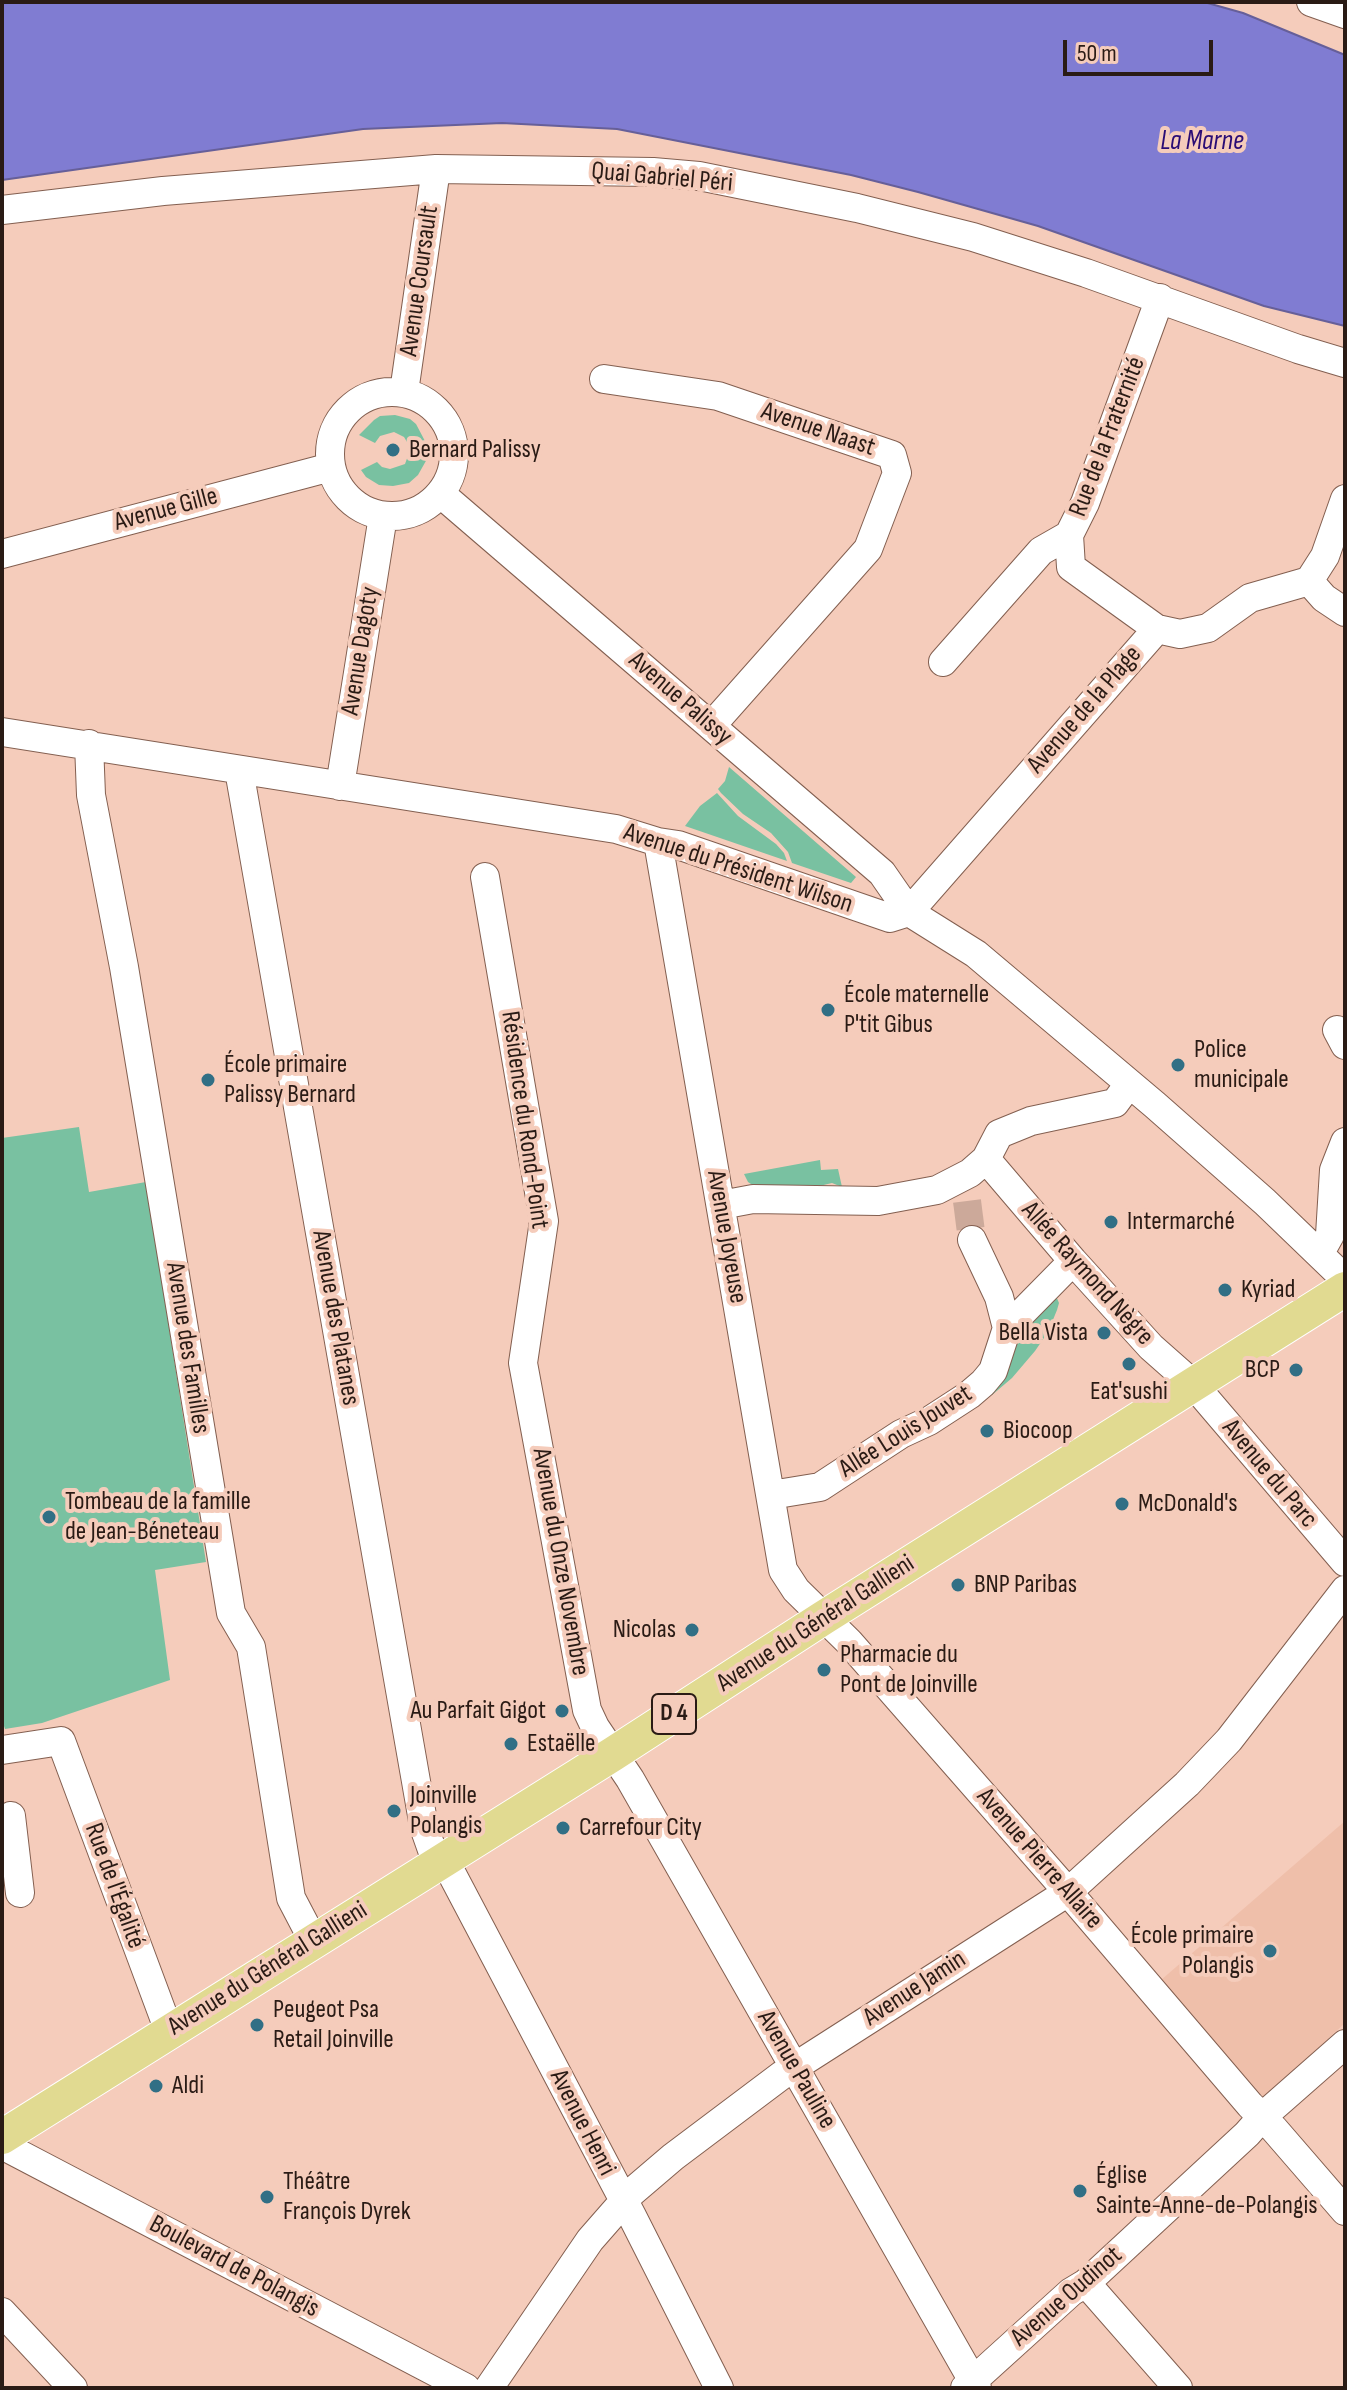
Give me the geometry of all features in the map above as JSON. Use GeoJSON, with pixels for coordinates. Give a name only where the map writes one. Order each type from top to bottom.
{"type":"FeatureCollection","features":[{"type":"Feature","properties":{"kind":"main road","name":"Avenue du Général Gallieni"},"geometry":{"type":"LineString","coordinates":[[2,2137],[1345,1289]]}},
{"type":"Feature","properties":{"kind":"street"},"geometry":{"type":"LineString","coordinates":[[1311,2],[1345,14]]}},
{"type":"Feature","properties":{"kind":"street","name":"Quai Gabriel Péri"},"geometry":{"type":"LineString","coordinates":[[2,210],[163,191],[436,169],[653,172],[699,176],[857,208],[973,237],[1345,363]]}},
{"type":"Feature","properties":{"kind":"street","name":"Avenue Coursault"},"geometry":{"type":"LineString","coordinates":[[404,392],[436,169]]}},
{"type":"Feature","properties":{"kind":"street","name":"Rue de la Fraternité"},"geometry":{"type":"LineString","coordinates":[[1157,629],[1071,567],[1069,535],[1085,503],[1160,298]]}},
{"type":"Feature","properties":{"kind":"street","name":"Avenue Naast"},"geometry":{"type":"LineString","coordinates":[[604,379],[718,396],[892,455],[897,473],[868,549],[712,725]]}},
{"type":"Feature","properties":{"kind":"street"},"geometry":{"type":"LineString","coordinates":[[387,391],[404,392],[423,399],[439,412],[454,442],[454,463],[450,480],[429,505],[415,513],[383,516],[363,510],[339,487],[331,467],[332,437],[353,405],[371,395],[387,391]]}},
{"type":"Feature","properties":{"kind":"street","name":"Avenue Gille"},"geometry":{"type":"LineString","coordinates":[[2,554],[331,467]]}},
{"type":"Feature","properties":{"kind":"street","name":"Avenue Palissy"},"geometry":{"type":"LineString","coordinates":[[441,494],[882,873],[909,912]]}},
{"type":"Feature","properties":{"kind":"street"},"geometry":{"type":"LineString","coordinates":[[1345,499],[1325,556],[1309,581],[1324,598],[1345,612]]}},
{"type":"Feature","properties":{"kind":"street","name":"Avenue Dagoty"},"geometry":{"type":"LineString","coordinates":[[340,786],[383,516]]}},
{"type":"Feature","properties":{"kind":"street"},"geometry":{"type":"LineString","coordinates":[[943,662],[1041,551],[1069,535]]}},
{"type":"Feature","properties":{"kind":"street","name":"Avenue de la Plage"},"geometry":{"type":"LineString","coordinates":[[909,912],[1157,629],[1180,634],[1208,628],[1250,598],[1309,581]]}},
{"type":"Feature","properties":{"kind":"street","name":"Avenue du Président Wilson"},"geometry":{"type":"LineString","coordinates":[[2,732],[616,829],[678,845],[890,918],[909,912]]}},
{"type":"Feature","properties":{"kind":"street","name":"Avenue des Familles"},"geometry":{"type":"LineString","coordinates":[[89,744],[91,795],[124,967],[231,1613],[251,1647],[291,1898],[314,1942]]}},
{"type":"Feature","properties":{"kind":"street","name":"Avenue des Platanes"},"geometry":{"type":"LineString","coordinates":[[239,770],[424,1827],[440,1862]]}},
{"type":"Feature","properties":{"kind":"street","name":"Avenue Joyeuse"},"geometry":{"type":"LineString","coordinates":[[658,842],[783,1570],[796,1590],[823,1618]]}},
{"type":"Feature","properties":{"kind":"street","name":"Résidence du Rond-Point"},"geometry":{"type":"LineString","coordinates":[[485,877],[544,1221],[523,1363]]}},
{"type":"Feature","properties":{"kind":"street"},"geometry":{"type":"LineString","coordinates":[[909,912],[976,954],[1129,1084],[1320,1253],[1345,1279]]}},
{"type":"Feature","properties":{"kind":"street"},"geometry":{"type":"LineString","coordinates":[[721,1205],[753,1199],[878,1201],[937,1190],[964,1189],[986,1159],[999,1134],[1031,1121],[1115,1103],[1129,1084]]}},
{"type":"Feature","properties":{"kind":"street"},"geometry":{"type":"LineString","coordinates":[[1320,1253],[1330,1235],[1334,1170],[1345,1142]]}},
{"type":"Feature","properties":{"kind":"street","name":"Allée Raymond Nègre"},"geometry":{"type":"LineString","coordinates":[[986,1159],[1151,1347],[1194,1385]]}},
{"type":"Feature","properties":{"kind":"street"},"geometry":{"type":"LineString","coordinates":[[972,1240],[999,1297],[1007,1328]]}},
{"type":"Feature","properties":{"kind":"street","name":"Allée Louis Jouvet"},"geometry":{"type":"LineString","coordinates":[[771,1495],[820,1487],[901,1434],[929,1421],[969,1395],[993,1371],[1007,1328],[1073,1261]]}},
{"type":"Feature","properties":{"kind":"street","name":"Avenue du Onze Novembre"},"geometry":{"type":"LineString","coordinates":[[523,1363],[587,1710],[613,1754]]}},
{"type":"Feature","properties":{"kind":"street","name":"Avenue du Parc"},"geometry":{"type":"LineString","coordinates":[[1194,1385],[1345,1562]]}},
{"type":"Feature","properties":{"kind":"street","name":"Avenue Jamin"},"geometry":{"type":"LineString","coordinates":[[489,2388],[590,2240],[623,2201],[673,2157],[794,2067],[1068,1892],[1187,1784],[1229,1740],[1345,1590]]}},
{"type":"Feature","properties":{"kind":"street","name":"Avenue Pierre Allaire"},"geometry":{"type":"LineString","coordinates":[[823,1618],[849,1642],[1345,2211]]}},
{"type":"Feature","properties":{"kind":"street","name":"Rue de l'Égalité"},"geometry":{"type":"LineString","coordinates":[[2,1750],[61,1741],[169,2031]]}},
{"type":"Feature","properties":{"kind":"street","name":"Avenue Pauline"},"geometry":{"type":"LineString","coordinates":[[613,1754],[794,2067],[972,2386]]}},
{"type":"Feature","properties":{"kind":"street"},"geometry":{"type":"LineString","coordinates":[[9,1832],[20,1893]]}},
{"type":"Feature","properties":{"kind":"street","name":"Avenue Henri"},"geometry":{"type":"LineString","coordinates":[[440,1862],[623,2201],[719,2388]]}},
{"type":"Feature","properties":{"kind":"street","name":"Avenue Oudinot"},"geometry":{"type":"LineString","coordinates":[[972,2386],[1345,2044]]}},
{"type":"Feature","properties":{"kind":"street","name":"Boulevard de Polangis"},"geometry":{"type":"LineString","coordinates":[[2,2145],[466,2388]]}},
{"type":"Feature","properties":{"kind":"street"},"geometry":{"type":"LineString","coordinates":[[1086,2283],[1178,2388]]}},
{"type":"Feature","properties":{"kind":"street"},"geometry":{"type":"LineString","coordinates":[[2,2312],[73,2388]]}},
{"type":"Feature","properties":{"kind":"shaded area","name":"École primaire Polangis"},"geometry":{"type":"Polygon","coordinates":[[[1345,1821],[1345,2023],[1264,2098],[1161,1980],[1345,1821]]]}},
{"type":"Feature","properties":{"kind":"green space"},"geometry":{"type":"Polygon","coordinates":[[[395,415],[416,424],[426,443],[427,459],[409,483],[379,485],[361,470],[377,462],[390,469],[405,464],[409,453],[407,442],[394,432],[380,436],[375,443],[359,435],[380,416],[395,415]]]}},
{"type":"Feature","properties":{"kind":"green space"},"geometry":{"type":"Polygon","coordinates":[[[729,767],[856,877],[851,883],[792,863],[788,852],[771,833],[743,814],[718,789],[725,781],[729,767]]]}},
{"type":"Feature","properties":{"kind":"green space"},"geometry":{"type":"Polygon","coordinates":[[[717,793],[738,816],[776,844],[787,861],[685,826],[700,806],[717,793]]]}},
{"type":"Feature","properties":{"kind":"green space"},"geometry":{"type":"Polygon","coordinates":[[[79,1127],[89,1192],[146,1182],[206,1562],[155,1570],[170,1680],[42,1723],[5,1729],[2,1720],[2,1138],[79,1127]]]}},
{"type":"Feature","properties":{"kind":"green space"},"geometry":{"type":"Polygon","coordinates":[[[820,1160],[821,1170],[838,1169],[842,1187],[832,1183],[811,1188],[754,1186],[744,1174],[820,1160]]]}},
{"type":"Feature","properties":{"kind":"green space"},"geometry":{"type":"Polygon","coordinates":[[[1056,1296],[1059,1303],[1057,1310],[1048,1332],[1035,1351],[1012,1378],[988,1395],[1010,1345],[1056,1296]]]}},
{"type":"Feature","properties":{"kind":"water","name":"La Marne"},"geometry":{"type":"Polygon","coordinates":[[[2,2],[1204,2],[1243,13],[1345,55],[1345,326],[1264,306],[1038,226],[918,192],[851,175],[617,129],[502,123],[363,129],[2,180],[2,2]]]}},
{"type":"Feature","properties":{"kind":"tunnel"},"geometry":{"type":"LineString","coordinates":[[967,1201],[972,1240]]}},
{"type":"Feature","properties":{"kind":"place","name":"Bernard Palissy"},"geometry":{"type":"Point","coordinates":[393,450]}},
{"type":"Feature","properties":{"kind":"place","name":"École maternelle P'tit Gibus"},"geometry":{"type":"Point","coordinates":[828,1010]}},
{"type":"Feature","properties":{"kind":"place","name":"Police municipale"},"geometry":{"type":"Point","coordinates":[1178,1065]}},
{"type":"Feature","properties":{"kind":"place","name":"École primaire Palissy Bernard"},"geometry":{"type":"Point","coordinates":[208,1080]}},
{"type":"Feature","properties":{"kind":"place","name":"Intermarché"},"geometry":{"type":"Point","coordinates":[1111,1222]}},
{"type":"Feature","properties":{"kind":"place","name":"Kyriad"},"geometry":{"type":"Point","coordinates":[1225,1290]}},
{"type":"Feature","properties":{"kind":"place","name":"Bella Vista"},"geometry":{"type":"Point","coordinates":[1104,1333]}},
{"type":"Feature","properties":{"kind":"place","name":"Eat'sushi"},"geometry":{"type":"Point","coordinates":[1129,1364]}},
{"type":"Feature","properties":{"kind":"place","name":"BCP"},"geometry":{"type":"Point","coordinates":[1296,1370]}},
{"type":"Feature","properties":{"kind":"place","name":"Biocoop"},"geometry":{"type":"Point","coordinates":[987,1431]}},
{"type":"Feature","properties":{"kind":"place","name":"McDonald's"},"geometry":{"type":"Point","coordinates":[1122,1504]}},
{"type":"Feature","properties":{"kind":"place","name":"Tombeau de la famille de Jean-Béneteau"},"geometry":{"type":"Point","coordinates":[49,1517]}},
{"type":"Feature","properties":{"kind":"place","name":"BNP Paribas"},"geometry":{"type":"Point","coordinates":[958,1585]}},
{"type":"Feature","properties":{"kind":"place","name":"Nicolas"},"geometry":{"type":"Point","coordinates":[692,1630]}},
{"type":"Feature","properties":{"kind":"place","name":"Pharmacie du Pont de Joinville"},"geometry":{"type":"Point","coordinates":[824,1670]}},
{"type":"Feature","properties":{"kind":"place","name":"Au Parfait Gigot"},"geometry":{"type":"Point","coordinates":[562,1711]}},
{"type":"Feature","properties":{"kind":"place","name":"Estaëlle"},"geometry":{"type":"Point","coordinates":[511,1744]}},
{"type":"Feature","properties":{"kind":"place","name":"Joinville Polangis"},"geometry":{"type":"Point","coordinates":[394,1811]}},
{"type":"Feature","properties":{"kind":"place","name":"Carrefour City"},"geometry":{"type":"Point","coordinates":[563,1828]}},
{"type":"Feature","properties":{"kind":"place","name":"École primaire Polangis"},"geometry":{"type":"Point","coordinates":[1270,1951]}},
{"type":"Feature","properties":{"kind":"place","name":"Peugeot Psa Retail Joinville"},"geometry":{"type":"Point","coordinates":[257,2025]}},
{"type":"Feature","properties":{"kind":"place","name":"Aldi"},"geometry":{"type":"Point","coordinates":[156,2086]}},
{"type":"Feature","properties":{"kind":"place","name":"Église Sainte-Anne-de-Polangis"},"geometry":{"type":"Point","coordinates":[1080,2191]}},
{"type":"Feature","properties":{"kind":"place","name":"Théâtre François Dyrek"},"geometry":{"type":"Point","coordinates":[267,2197]}}]}
